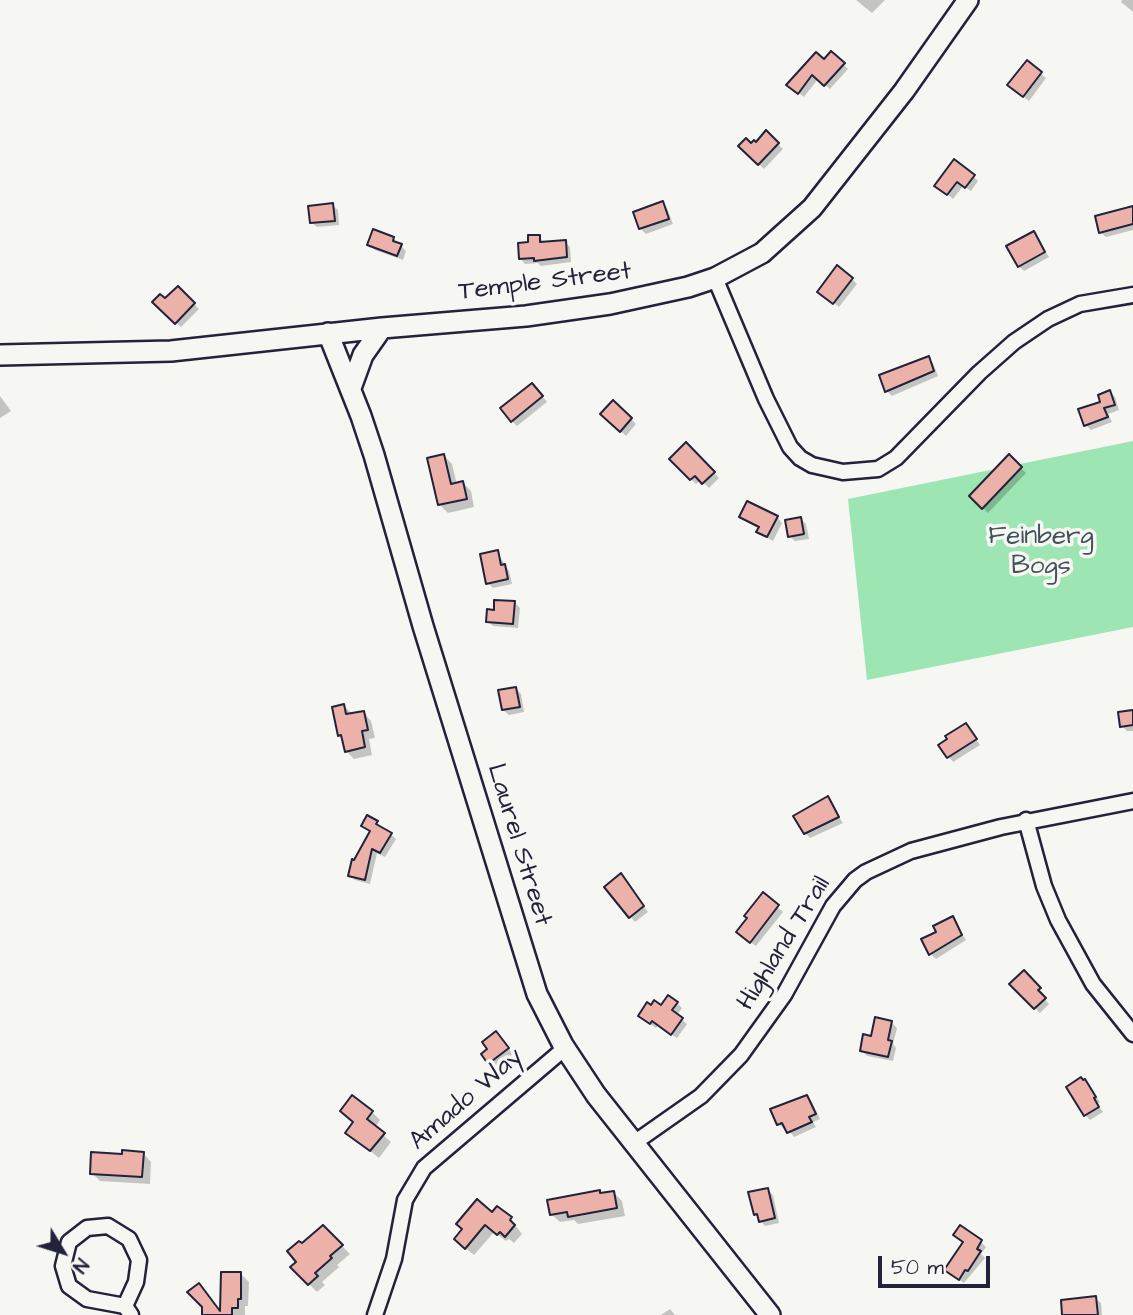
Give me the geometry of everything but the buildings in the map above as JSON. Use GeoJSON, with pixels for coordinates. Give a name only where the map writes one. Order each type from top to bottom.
{"type":"FeatureCollection","features":[{"type":"Feature","properties":{"kind":"main road","name":"Temple Street"},"geometry":{"type":"LineString","coordinates":[[0,355],[185,350],[328,333],[559,313],[662,293],[715,278],[762,253],[812,208],[904,91],[968,0]]}},
{"type":"Feature","properties":{"kind":"main road"},"geometry":{"type":"LineString","coordinates":[[351,388],[363,355],[382,328]]}},
{"type":"Feature","properties":{"kind":"main road","name":"Laurel Street"},"geometry":{"type":"LineString","coordinates":[[328,333],[351,388],[374,455],[476,801],[491,841],[528,970],[545,1011],[565,1048],[596,1095],[770,1315]]}},
{"type":"Feature","properties":{"kind":"street"},"geometry":{"type":"LineString","coordinates":[[715,278],[766,399],[790,447],[800,458],[812,465],[842,472],[867,472],[896,458],[987,365],[1014,342],[1048,319],[1080,304],[1133,295]]}},
{"type":"Feature","properties":{"kind":"street","name":"Highland Trail"},"geometry":{"type":"LineString","coordinates":[[634,1143],[701,1096],[741,1055],[784,995],[823,921],[855,880],[879,864],[911,851],[1026,820],[1133,801]]}},
{"type":"Feature","properties":{"kind":"street"},"geometry":{"type":"LineString","coordinates":[[1026,820],[1044,886],[1058,920],[1093,984],[1133,1034]]}},
{"type":"Feature","properties":{"kind":"street","name":"Amado Way"},"geometry":{"type":"LineString","coordinates":[[375,1315],[394,1259],[405,1200],[424,1168],[565,1048]]}},
{"type":"Feature","properties":{"kind":"street"},"geometry":{"type":"LineString","coordinates":[[108,1226],[129,1239],[139,1260],[128,1310],[87,1298],[69,1286],[62,1266],[69,1242],[87,1228],[108,1226]]}},
{"type":"Feature","properties":{"kind":"green space","name":"Feinberg Bogs"},"geometry":{"type":"Polygon","coordinates":[[[1133,441],[1133,627],[867,680],[848,499],[1133,441]]]}}]}
